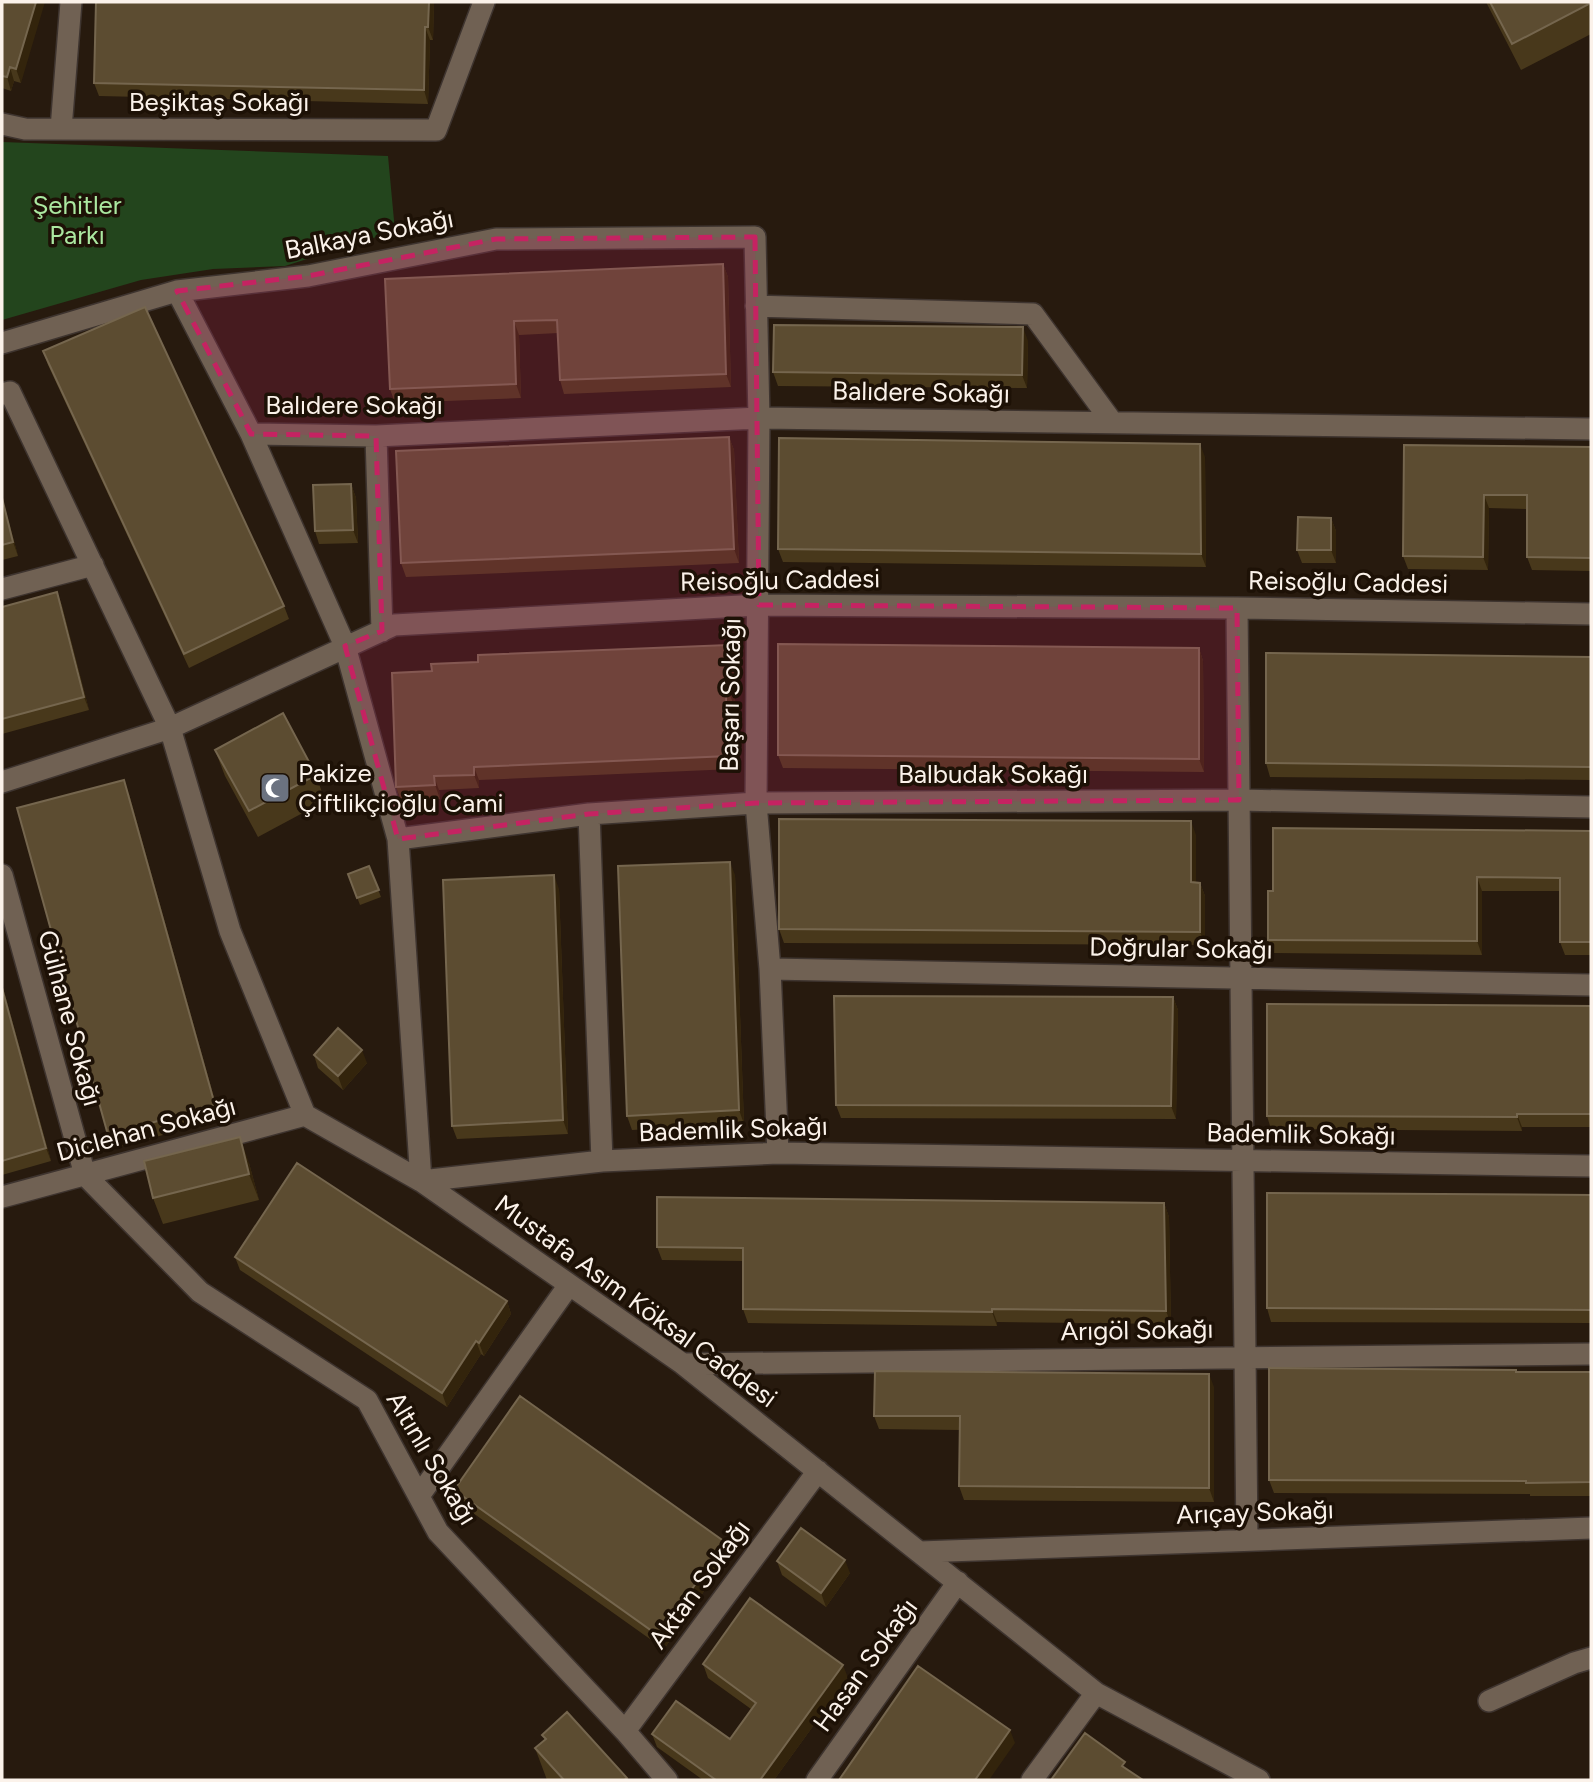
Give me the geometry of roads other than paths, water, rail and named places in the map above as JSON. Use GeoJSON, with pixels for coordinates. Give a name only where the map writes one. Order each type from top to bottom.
{"type":"FeatureCollection","features":[{"type":"Feature","properties":{"kind":"street"},"geometry":{"type":"LineString","coordinates":[[61,129],[71,2]]}},
{"type":"Feature","properties":{"kind":"street","name":"Beşiktaş Sokağı"},"geometry":{"type":"LineString","coordinates":[[2,124],[25,129],[436,130],[484,2]]}},
{"type":"Feature","properties":{"kind":"street","name":"Balkaya Sokağı"},"geometry":{"type":"LineString","coordinates":[[2,343],[177,291],[308,276],[496,239],[755,237]]}},
{"type":"Feature","properties":{"kind":"street","name":"Başarı Sokağı"},"geometry":{"type":"LineString","coordinates":[[755,237],[759,418],[756,803],[770,969],[778,1153]]}},
{"type":"Feature","properties":{"kind":"street"},"geometry":{"type":"LineString","coordinates":[[177,291],[251,434],[345,646],[398,839],[421,1181]]}},
{"type":"Feature","properties":{"kind":"street"},"geometry":{"type":"LineString","coordinates":[[757,306],[1033,314],[1112,422]]}},
{"type":"Feature","properties":{"kind":"street"},"geometry":{"type":"LineString","coordinates":[[4,388],[93,565],[170,728],[230,931],[305,1115]]}},
{"type":"Feature","properties":{"kind":"street","name":"Balıdere Sokağı"},"geometry":{"type":"LineString","coordinates":[[251,434],[376,436],[759,418],[1591,429]]}},
{"type":"Feature","properties":{"kind":"street"},"geometry":{"type":"LineString","coordinates":[[376,436],[382,631]]}},
{"type":"Feature","properties":{"kind":"street"},"geometry":{"type":"LineString","coordinates":[[2,589],[93,565]]}},
{"type":"Feature","properties":{"kind":"street","name":"Reisoğlu Caddesi"},"geometry":{"type":"LineString","coordinates":[[2,782],[170,728],[394,625],[759,606],[1237,608],[1591,614]]}},
{"type":"Feature","properties":{"kind":"street"},"geometry":{"type":"LineString","coordinates":[[1237,608],[1247,1540]]}},
{"type":"Feature","properties":{"kind":"street","name":"Balbudak Sokağı"},"geometry":{"type":"LineString","coordinates":[[398,839],[589,814],[756,803],[1239,800],[1591,807]]}},
{"type":"Feature","properties":{"kind":"street"},"geometry":{"type":"LineString","coordinates":[[589,814],[602,1161]]}},
{"type":"Feature","properties":{"kind":"street","name":"Gülhane Sokağı"},"geometry":{"type":"LineString","coordinates":[[2,875],[85,1175]]}},
{"type":"Feature","properties":{"kind":"street","name":"Doğrular Sokağı"},"geometry":{"type":"LineString","coordinates":[[770,969],[1591,985]]}},
{"type":"Feature","properties":{"kind":"street","name":"Diclehan Sokağı"},"geometry":{"type":"LineString","coordinates":[[2,1197],[305,1115]]}},
{"type":"Feature","properties":{"kind":"street","name":"Mustafa Asım Köksal Caddesi"},"geometry":{"type":"LineString","coordinates":[[305,1115],[421,1181],[683,1364],[1096,1693],[1259,1780]]}},
{"type":"Feature","properties":{"kind":"street","name":"Bademlik Sokağı"},"geometry":{"type":"LineString","coordinates":[[421,1181],[602,1161],[778,1153],[1591,1166]]}},
{"type":"Feature","properties":{"kind":"street","name":"Altınlı Sokağı"},"geometry":{"type":"LineString","coordinates":[[85,1175],[200,1292],[368,1400],[438,1532],[625,1731],[667,1780]]}},
{"type":"Feature","properties":{"kind":"street"},"geometry":{"type":"LineString","coordinates":[[419,1496],[569,1285]]}},
{"type":"Feature","properties":{"kind":"street","name":"Arıgöl Sokağı"},"geometry":{"type":"LineString","coordinates":[[683,1364],[1591,1354]]}},
{"type":"Feature","properties":{"kind":"street","name":"Aktan Sokağı"},"geometry":{"type":"LineString","coordinates":[[625,1731],[818,1471]]}},
{"type":"Feature","properties":{"kind":"street","name":"Arıçay Sokağı"},"geometry":{"type":"LineString","coordinates":[[920,1552],[1591,1528]]}},
{"type":"Feature","properties":{"kind":"street","name":"Hasan Sokağı"},"geometry":{"type":"LineString","coordinates":[[817,1780],[958,1582]]}},
{"type":"Feature","properties":{"kind":"street"},"geometry":{"type":"LineString","coordinates":[[1489,1701],[1591,1658]]}},
{"type":"Feature","properties":{"kind":"street"},"geometry":{"type":"LineString","coordinates":[[1032,1780],[1096,1693]]}},
{"type":"Feature","properties":{"kind":"place","name":"Pakize Çiftlikçioğlu Cami"},"geometry":{"type":"Point","coordinates":[275,788]}},
{"type":"Feature","properties":{"kind":"park label","name":"Şehitler Parkı"},"geometry":{"type":"Point","coordinates":[77,220]}}]}
